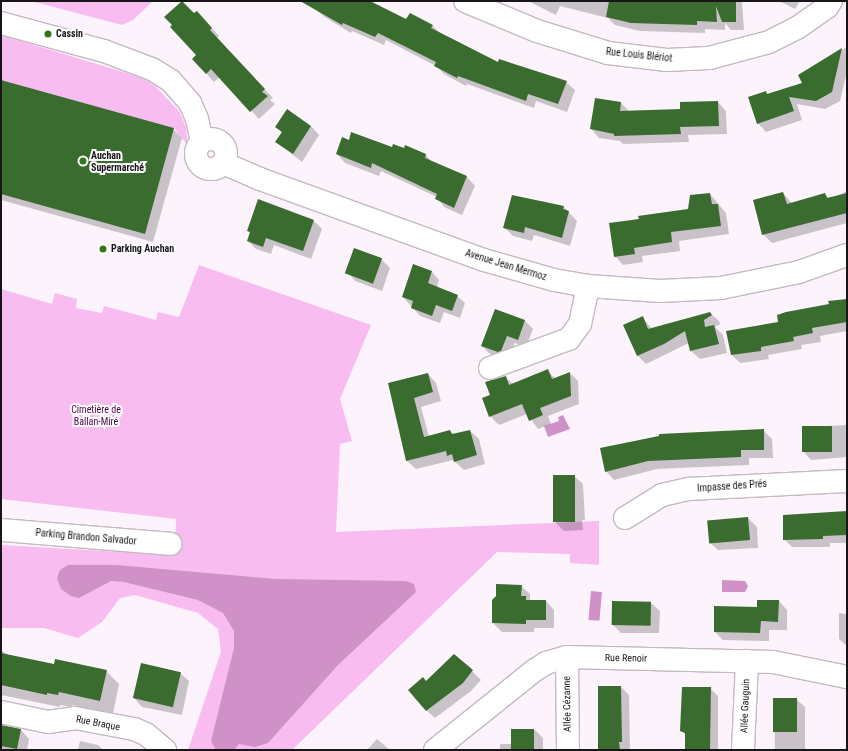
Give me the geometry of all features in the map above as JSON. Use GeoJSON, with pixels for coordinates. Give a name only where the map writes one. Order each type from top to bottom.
{"type":"FeatureCollection","features":[{"type":"Feature","properties":{"kind":"street","name":"Rue Louis Blériot"},"geometry":{"type":"LineString","coordinates":[[465,1],[537,31],[608,53],[667,60],[710,58],[768,42],[798,28],[827,7],[831,1]]}},
{"type":"Feature","properties":{"kind":"street","name":"Avenue Jean Mermoz"},"geometry":{"type":"LineString","coordinates":[[1,23],[104,51],[152,69],[171,81],[190,103],[197,119],[202,141],[195,153],[201,166],[215,168],[223,163],[260,179],[484,260],[554,280],[588,286],[660,292],[721,288],[799,272],[847,256]]}},
{"type":"Feature","properties":{"kind":"street"},"geometry":{"type":"LineString","coordinates":[[490,368],[569,339],[580,324],[588,286]]}},
{"type":"Feature","properties":{"kind":"street","name":"Impasse des Prés"},"geometry":{"type":"LineString","coordinates":[[625,518],[662,495],[689,489],[847,481]]}},
{"type":"Feature","properties":{"kind":"street","name":"Parking Brandon Salvador"},"geometry":{"type":"LineString","coordinates":[[1,530],[170,544]]}},
{"type":"Feature","properties":{"kind":"street","name":"Rue Renoir"},"geometry":{"type":"LineString","coordinates":[[435,750],[535,670],[546,663],[567,657],[747,661],[794,665],[847,677]]}},
{"type":"Feature","properties":{"kind":"street","name":"Allée Cézanne"},"geometry":{"type":"LineString","coordinates":[[567,657],[568,750]]}},
{"type":"Feature","properties":{"kind":"street","name":"Allée Gauguin"},"geometry":{"type":"LineString","coordinates":[[743,750],[747,661]]}},
{"type":"Feature","properties":{"kind":"street","name":"Rue Braque"},"geometry":{"type":"LineString","coordinates":[[1,712],[48,722],[75,718],[134,729],[146,734],[166,750]]}},
{"type":"Feature","properties":{"kind":"green space"},"geometry":{"type":"Polygon","coordinates":[[[31,1],[153,1],[133,20],[122,25],[31,1]]]}},
{"type":"Feature","properties":{"kind":"green space"},"geometry":{"type":"Polygon","coordinates":[[[1,35],[143,78],[155,86],[179,111],[186,127],[188,146],[174,128],[1,80],[1,35]]]}},
{"type":"Feature","properties":{"kind":"green space","name":"Cimetière de Ballan-Miré"},"geometry":{"type":"Polygon","coordinates":[[[199,265],[371,325],[340,399],[352,441],[340,444],[336,532],[599,521],[599,565],[570,563],[570,554],[497,552],[292,750],[188,750],[221,652],[218,629],[198,613],[135,595],[120,598],[102,622],[78,638],[44,628],[1,628],[1,545],[175,555],[176,519],[1,499],[1,289],[52,304],[55,293],[77,299],[76,308],[102,313],[104,306],[156,320],[158,312],[179,317],[199,265]]]}},
{"type":"Feature","properties":{"kind":"shaded area"},"geometry":{"type":"Polygon","coordinates":[[[563,415],[570,429],[548,437],[544,426],[559,421],[558,417],[563,415]]]}},
{"type":"Feature","properties":{"kind":"shaded area"},"geometry":{"type":"Polygon","coordinates":[[[68,565],[116,565],[276,579],[406,581],[414,584],[416,592],[338,665],[268,743],[255,747],[239,744],[234,750],[216,750],[211,741],[234,648],[234,631],[223,613],[198,600],[124,582],[111,581],[79,598],[71,596],[61,589],[57,578],[60,570],[68,565]]]}},
{"type":"Feature","properties":{"kind":"shaded area"},"geometry":{"type":"Polygon","coordinates":[[[722,580],[745,581],[748,586],[745,592],[722,592],[722,580]]]}},
{"type":"Feature","properties":{"kind":"shaded area"},"geometry":{"type":"Polygon","coordinates":[[[591,591],[602,592],[599,621],[588,620],[591,591]]]}},
{"type":"Feature","properties":{"kind":"building"},"geometry":{"type":"Polygon","coordinates":[[[182,1],[194,13],[197,11],[212,28],[210,30],[265,89],[262,92],[268,96],[250,112],[211,69],[206,74],[192,59],[196,55],[170,27],[172,25],[164,17],[182,1]]]}},
{"type":"Feature","properties":{"kind":"building"},"geometry":{"type":"Polygon","coordinates":[[[300,1],[370,1],[406,19],[410,13],[433,25],[431,28],[498,62],[499,59],[567,81],[558,104],[528,94],[526,101],[458,76],[457,78],[434,66],[436,62],[378,33],[375,37],[343,23],[342,25],[300,1]]]}},
{"type":"Feature","properties":{"kind":"building"},"geometry":{"type":"Polygon","coordinates":[[[609,1],[736,1],[736,22],[722,22],[716,6],[717,22],[697,21],[697,25],[631,23],[606,17],[609,1]]]}},
{"type":"Feature","properties":{"kind":"building"},"geometry":{"type":"Polygon","coordinates":[[[842,48],[832,92],[816,101],[789,97],[794,111],[757,124],[748,97],[766,91],[767,94],[802,83],[798,75],[842,48]]]}},
{"type":"Feature","properties":{"kind":"building","name":"Auchan Supermarché"},"geometry":{"type":"Polygon","coordinates":[[[1,80],[174,128],[145,234],[1,194],[1,80]]]}},
{"type":"Feature","properties":{"kind":"building"},"geometry":{"type":"Polygon","coordinates":[[[595,98],[621,102],[620,111],[680,109],[680,102],[718,101],[719,126],[680,127],[681,134],[614,136],[614,134],[590,129],[595,98]]]}},
{"type":"Feature","properties":{"kind":"building"},"geometry":{"type":"Polygon","coordinates":[[[287,109],[311,126],[293,154],[275,142],[282,132],[275,127],[287,109]]]}},
{"type":"Feature","properties":{"kind":"building"},"geometry":{"type":"Polygon","coordinates":[[[351,132],[392,147],[393,144],[404,148],[405,145],[426,154],[425,158],[467,176],[454,208],[435,199],[437,194],[372,163],[371,168],[336,154],[342,137],[349,140],[351,132]]]}},
{"type":"Feature","properties":{"kind":"building"},"geometry":{"type":"Polygon","coordinates":[[[783,192],[787,204],[825,193],[827,198],[847,193],[847,213],[762,235],[753,200],[783,192]]]}},
{"type":"Feature","properties":{"kind":"building"},"geometry":{"type":"Polygon","coordinates":[[[710,193],[712,204],[718,204],[721,226],[671,232],[672,242],[634,248],[635,254],[614,257],[609,223],[639,219],[638,216],[688,209],[690,195],[710,193]]]}},
{"type":"Feature","properties":{"kind":"building"},"geometry":{"type":"Polygon","coordinates":[[[512,195],[564,206],[563,209],[569,211],[562,238],[525,227],[524,233],[503,228],[512,195]]]}},
{"type":"Feature","properties":{"kind":"building"},"geometry":{"type":"Polygon","coordinates":[[[258,199],[314,220],[303,251],[266,238],[263,247],[247,241],[250,232],[247,231],[258,199]]]}},
{"type":"Feature","properties":{"kind":"building"},"geometry":{"type":"Polygon","coordinates":[[[354,248],[382,258],[373,284],[345,273],[354,248]]]}},
{"type":"Feature","properties":{"kind":"building"},"geometry":{"type":"Polygon","coordinates":[[[413,264],[432,271],[428,283],[458,295],[452,311],[436,305],[432,316],[411,308],[413,301],[402,297],[413,264]]]}},
{"type":"Feature","properties":{"kind":"building"},"geometry":{"type":"Polygon","coordinates":[[[847,299],[847,322],[812,328],[813,333],[793,337],[794,341],[761,347],[761,351],[731,355],[726,331],[778,322],[777,315],[786,312],[829,304],[828,301],[847,299]]]}},
{"type":"Feature","properties":{"kind":"building"},"geometry":{"type":"Polygon","coordinates":[[[495,309],[525,320],[518,340],[507,336],[501,351],[498,352],[481,346],[495,309]]]}},
{"type":"Feature","properties":{"kind":"building"},"geometry":{"type":"Polygon","coordinates":[[[710,312],[712,315],[704,320],[705,327],[714,325],[719,344],[690,351],[685,331],[664,344],[637,356],[623,325],[643,316],[648,329],[710,312]]]}},
{"type":"Feature","properties":{"kind":"building"},"geometry":{"type":"Polygon","coordinates":[[[548,369],[552,379],[570,372],[571,396],[540,408],[543,415],[529,421],[522,404],[489,417],[482,398],[490,395],[485,382],[506,376],[509,385],[548,369]]]}},
{"type":"Feature","properties":{"kind":"building"},"geometry":{"type":"Polygon","coordinates":[[[428,373],[433,392],[414,398],[424,437],[450,430],[452,434],[470,430],[477,455],[454,462],[452,454],[447,456],[446,451],[406,461],[388,383],[428,373]]]}},
{"type":"Feature","properties":{"kind":"building"},"geometry":{"type":"Polygon","coordinates":[[[802,426],[832,426],[832,452],[802,452],[802,426]]]}},
{"type":"Feature","properties":{"kind":"building"},"geometry":{"type":"Polygon","coordinates":[[[764,429],[764,450],[741,450],[741,457],[648,461],[605,472],[600,448],[659,436],[659,434],[764,429]]]}},
{"type":"Feature","properties":{"kind":"building"},"geometry":{"type":"Polygon","coordinates":[[[553,475],[575,475],[575,522],[553,522],[553,475]]]}},
{"type":"Feature","properties":{"kind":"building"},"geometry":{"type":"Polygon","coordinates":[[[847,511],[847,535],[823,536],[823,539],[783,540],[783,515],[847,511]]]}},
{"type":"Feature","properties":{"kind":"building"},"geometry":{"type":"Polygon","coordinates":[[[748,517],[750,540],[709,543],[707,521],[748,517]]]}},
{"type":"Feature","properties":{"kind":"building"},"geometry":{"type":"Polygon","coordinates":[[[496,584],[522,585],[521,596],[526,596],[526,600],[546,600],[546,620],[526,620],[526,624],[492,623],[492,600],[496,596],[496,584]]]}},
{"type":"Feature","properties":{"kind":"building"},"geometry":{"type":"Polygon","coordinates":[[[757,600],[779,600],[778,622],[761,621],[760,633],[714,632],[714,606],[757,607],[757,600]]]}},
{"type":"Feature","properties":{"kind":"building"},"geometry":{"type":"Polygon","coordinates":[[[612,601],[651,602],[651,626],[612,625],[612,601]]]}},
{"type":"Feature","properties":{"kind":"building"},"geometry":{"type":"Polygon","coordinates":[[[1,653],[54,664],[55,659],[107,670],[100,701],[59,692],[58,695],[47,693],[47,695],[1,685],[1,653]]]}},
{"type":"Feature","properties":{"kind":"building"},"geometry":{"type":"Polygon","coordinates":[[[454,654],[473,670],[463,683],[426,711],[408,690],[423,677],[426,681],[454,654]]]}},
{"type":"Feature","properties":{"kind":"building"},"geometry":{"type":"Polygon","coordinates":[[[141,663],[181,672],[173,707],[133,698],[141,663]]]}},
{"type":"Feature","properties":{"kind":"building"},"geometry":{"type":"Polygon","coordinates":[[[598,686],[621,686],[622,742],[619,742],[620,750],[598,750],[598,686]]]}},
{"type":"Feature","properties":{"kind":"building"},"geometry":{"type":"Polygon","coordinates":[[[682,687],[711,687],[710,750],[685,750],[685,733],[680,731],[682,687]]]}},
{"type":"Feature","properties":{"kind":"building"},"geometry":{"type":"Polygon","coordinates":[[[773,698],[797,698],[797,732],[773,732],[773,698]]]}},
{"type":"Feature","properties":{"kind":"building"},"geometry":{"type":"Polygon","coordinates":[[[1,725],[21,729],[17,749],[1,746],[1,725]]]}},
{"type":"Feature","properties":{"kind":"building"},"geometry":{"type":"Polygon","coordinates":[[[511,729],[534,729],[534,750],[511,750],[511,729]]]}},
{"type":"Feature","properties":{"kind":"place","name":"Cassin"},"geometry":{"type":"Point","coordinates":[48,34]}},
{"type":"Feature","properties":{"kind":"place","name":"Auchan Supermarché"},"geometry":{"type":"Point","coordinates":[83,161]}},
{"type":"Feature","properties":{"kind":"place","name":"Parking Auchan"},"geometry":{"type":"Point","coordinates":[103,249]}}]}
